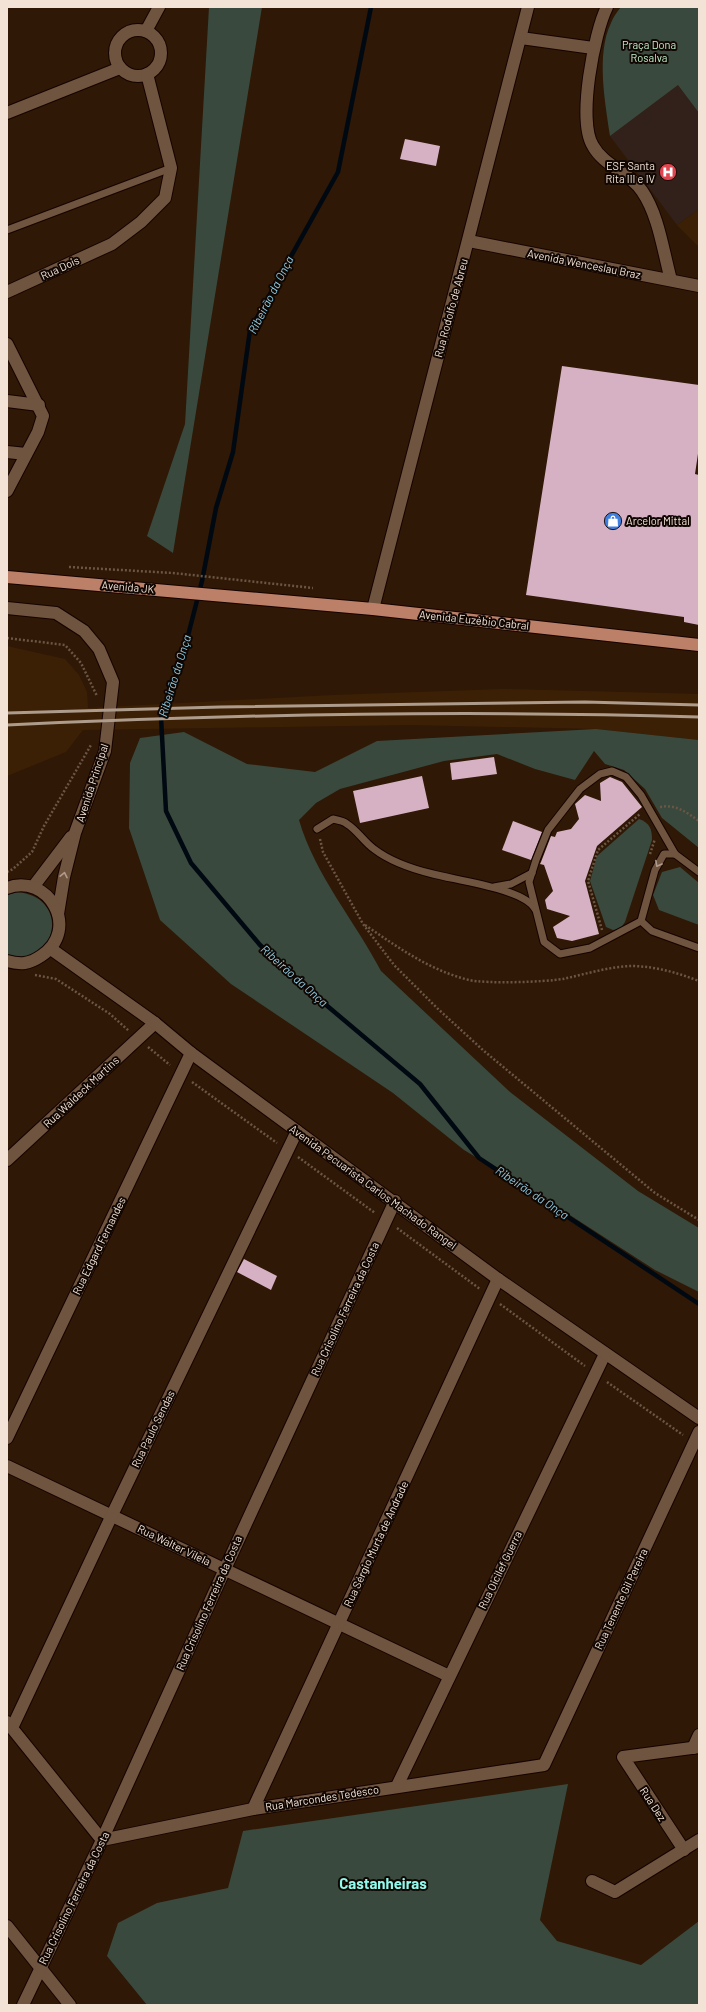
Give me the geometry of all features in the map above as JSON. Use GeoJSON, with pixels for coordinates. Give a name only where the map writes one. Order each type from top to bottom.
{"type":"FeatureCollection","features":[{"type":"Feature","properties":{"kind":"main road","name":"Avenida JK"},"geometry":{"type":"LineString","coordinates":[[7,577],[249,598]]}},
{"type":"Feature","properties":{"kind":"main road","name":"Avenida Euzébio Cabral"},"geometry":{"type":"LineString","coordinates":[[249,598],[373,609],[699,645]]}},
{"type":"Feature","properties":{"kind":"street"},"geometry":{"type":"LineString","coordinates":[[146,31],[159,7]]}},
{"type":"Feature","properties":{"kind":"street","name":"Rua Rodolfo de Abreu"},"geometry":{"type":"LineString","coordinates":[[373,609],[528,7]]}},
{"type":"Feature","properties":{"kind":"street"},"geometry":{"type":"LineString","coordinates":[[607,7],[600,20],[593,48],[586,117],[592,145],[603,158],[633,180],[642,192],[654,214],[671,280]]}},
{"type":"Feature","properties":{"kind":"street"},"geometry":{"type":"LineString","coordinates":[[130,31],[146,31],[158,41],[161,48],[158,63],[154,70],[147,74],[132,75],[120,68],[115,55],[118,40],[130,31]]}},
{"type":"Feature","properties":{"kind":"street"},"geometry":{"type":"LineString","coordinates":[[521,38],[593,48]]}},
{"type":"Feature","properties":{"kind":"street"},"geometry":{"type":"LineString","coordinates":[[7,113],[120,68]]}},
{"type":"Feature","properties":{"kind":"street"},"geometry":{"type":"LineString","coordinates":[[147,74],[171,168]]}},
{"type":"Feature","properties":{"kind":"street","name":"Rua Dois"},"geometry":{"type":"LineString","coordinates":[[7,292],[112,244],[141,222],[165,198],[171,168]]}},
{"type":"Feature","properties":{"kind":"street","name":"Avenida Wenceslau Braz"},"geometry":{"type":"LineString","coordinates":[[468,241],[699,286]]}},
{"type":"Feature","properties":{"kind":"street"},"geometry":{"type":"LineString","coordinates":[[7,344],[43,416],[38,432],[7,491]]}},
{"type":"Feature","properties":{"kind":"street"},"geometry":{"type":"LineString","coordinates":[[7,401],[39,406]]}},
{"type":"Feature","properties":{"kind":"street"},"geometry":{"type":"LineString","coordinates":[[7,452],[26,454]]}},
{"type":"Feature","properties":{"kind":"street","name":"Avenida Principal"},"geometry":{"type":"LineString","coordinates":[[7,608],[56,613],[84,631],[99,649],[113,682],[105,750],[75,833],[64,877],[58,914],[60,926],[57,938],[51,949]]}},
{"type":"Feature","properties":{"kind":"street","name":"Avenida Principal"},"geometry":{"type":"LineString","coordinates":[[33,888],[75,833]]}},
{"type":"Feature","properties":{"kind":"street"},"geometry":{"type":"LineString","coordinates":[[7,888],[22,885],[44,893],[53,902],[58,914]]}},
{"type":"Feature","properties":{"kind":"street"},"geometry":{"type":"LineString","coordinates":[[7,961],[17,964],[30,963],[51,949]]}},
{"type":"Feature","properties":{"kind":"street","name":"Avenida Pecuarista Carlos Machado Rangel"},"geometry":{"type":"LineString","coordinates":[[51,949],[155,1023],[191,1053],[296,1131],[395,1201],[498,1279],[699,1418]]}},
{"type":"Feature","properties":{"kind":"street","name":"Rua Waldeck Martins"},"geometry":{"type":"LineString","coordinates":[[7,1160],[155,1023]]}},
{"type":"Feature","properties":{"kind":"street","name":"Rua Edgard Fernandes"},"geometry":{"type":"LineString","coordinates":[[7,1438],[191,1053]]}},
{"type":"Feature","properties":{"kind":"street","name":"Rua Paulo Sendas"},"geometry":{"type":"LineString","coordinates":[[9,1725],[112,1515],[296,1131]]}},
{"type":"Feature","properties":{"kind":"street","name":"Rua Crisolino Ferreira da Costa"},"geometry":{"type":"LineString","coordinates":[[23,2005],[102,1840],[395,1201]]}},
{"type":"Feature","properties":{"kind":"street","name":"Rua Sérgio Murta de Andrade"},"geometry":{"type":"LineString","coordinates":[[252,1809],[340,1624],[498,1279]]}},
{"type":"Feature","properties":{"kind":"street","name":"Rua Oicilef Guerra"},"geometry":{"type":"LineString","coordinates":[[397,1786],[605,1354]]}},
{"type":"Feature","properties":{"kind":"street","name":"Rua Tenente Gil Pereira"},"geometry":{"type":"LineString","coordinates":[[544,1765],[697,1437]]}},
{"type":"Feature","properties":{"kind":"street","name":"Rua Walter Vilela"},"geometry":{"type":"LineString","coordinates":[[7,1466],[449,1676]]}},
{"type":"Feature","properties":{"kind":"street"},"geometry":{"type":"LineString","coordinates":[[9,1725],[102,1840]]}},
{"type":"Feature","properties":{"kind":"street"},"geometry":{"type":"LineString","coordinates":[[696,1747],[699,1735]]}},
{"type":"Feature","properties":{"kind":"street","name":"Rua Dez"},"geometry":{"type":"LineString","coordinates":[[684,1850],[623,1757],[696,1747]]}},
{"type":"Feature","properties":{"kind":"street","name":"Rua Marcondes Tedesco"},"geometry":{"type":"LineString","coordinates":[[102,1840],[252,1809],[544,1765]]}},
{"type":"Feature","properties":{"kind":"street"},"geometry":{"type":"LineString","coordinates":[[592,1881],[615,1892],[699,1840]]}},
{"type":"Feature","properties":{"kind":"street"},"geometry":{"type":"LineString","coordinates":[[7,1926],[70,2005]]}},
{"type":"Feature","properties":{"kind":"lane"},"geometry":{"type":"LineString","coordinates":[[7,230],[171,168]]}},
{"type":"Feature","properties":{"kind":"lane"},"geometry":{"type":"LineString","coordinates":[[675,854],[664,854],[655,870],[640,921],[590,948],[560,954],[544,942],[530,882],[532,874],[548,830],[580,790],[600,774],[612,771],[626,778],[641,795],[647,813],[675,854],[699,872]]}},
{"type":"Feature","properties":{"kind":"lane"},"geometry":{"type":"LineString","coordinates":[[317,829],[333,819],[347,823],[373,848],[387,858],[432,874],[506,891],[533,905],[537,912]]}},
{"type":"Feature","properties":{"kind":"lane"},"geometry":{"type":"LineString","coordinates":[[486,886],[511,884],[532,874]]}},
{"type":"Feature","properties":{"kind":"lane"},"geometry":{"type":"LineString","coordinates":[[640,921],[652,931],[699,948]]}},
{"type":"Feature","properties":{"kind":"path"},"geometry":{"type":"LineString","coordinates":[[62,567],[214,577]]}},
{"type":"Feature","properties":{"kind":"path"},"geometry":{"type":"LineString","coordinates":[[7,638],[65,646],[81,663],[97,696]]}},
{"type":"Feature","properties":{"kind":"path"},"geometry":{"type":"LineString","coordinates":[[7,872],[13,869],[32,852],[44,826],[91,744]]}},
{"type":"Feature","properties":{"kind":"path"},"geometry":{"type":"LineString","coordinates":[[603,932],[588,881],[598,850],[641,814],[668,806],[680,808],[699,821]]}},
{"type":"Feature","properties":{"kind":"path"},"geometry":{"type":"LineString","coordinates":[[641,814],[647,813]]}},
{"type":"Feature","properties":{"kind":"path"},"geometry":{"type":"LineString","coordinates":[[317,829],[323,852],[363,924],[394,965],[437,1008],[484,1051],[655,1194],[699,1220]]}},
{"type":"Feature","properties":{"kind":"path"},"geometry":{"type":"LineString","coordinates":[[649,856],[656,835]]}},
{"type":"Feature","properties":{"kind":"path"},"geometry":{"type":"LineString","coordinates":[[363,924],[426,965],[470,980],[514,982],[561,979],[599,970],[634,966],[669,970],[699,981]]}},
{"type":"Feature","properties":{"kind":"path"},"geometry":{"type":"LineString","coordinates":[[34,975],[56,979],[110,1014],[181,1074],[386,1220],[658,1418],[697,1437]]}},
{"type":"Feature","properties":{"kind":"shaded area","name":"ESF Santa Rita III e IV"},"geometry":{"type":"Polygon","coordinates":[[[678,85],[699,113],[699,209],[677,225],[610,136],[678,85]]]}},
{"type":"Feature","properties":{"kind":"shaded area"},"geometry":{"type":"Polygon","coordinates":[[[699,209],[699,247],[677,225],[699,209]]]}},
{"type":"Feature","properties":{"kind":"shaded area"},"geometry":{"type":"Polygon","coordinates":[[[7,646],[65,659],[79,675],[87,692],[88,708],[333,695],[504,689],[699,694],[699,740],[596,729],[410,725],[83,730],[66,752],[7,776],[7,646]]]}},
{"type":"Feature","properties":{"kind":"green space"},"geometry":{"type":"Polygon","coordinates":[[[209,7],[262,7],[173,553],[147,536],[185,424],[209,7]]]}},
{"type":"Feature","properties":{"kind":"green space","name":"Praça Dona Rosalva"},"geometry":{"type":"Polygon","coordinates":[[[621,7],[699,7],[699,113],[678,85],[610,136],[604,93],[604,49],[606,35],[615,15],[621,7]]]}},
{"type":"Feature","properties":{"kind":"green space"},"geometry":{"type":"Polygon","coordinates":[[[596,729],[699,740],[699,848],[662,818],[645,789],[624,770],[605,764],[594,751],[575,780],[535,769],[497,754],[444,761],[340,789],[316,803],[299,820],[306,840],[325,879],[371,952],[381,971],[510,1092],[638,1191],[699,1228],[699,1292],[655,1270],[545,1199],[464,1150],[393,1093],[231,984],[160,920],[129,828],[130,763],[140,738],[184,732],[247,764],[315,772],[377,741],[596,729]]]}},
{"type":"Feature","properties":{"kind":"green space"},"geometry":{"type":"Polygon","coordinates":[[[639,819],[646,822],[650,827],[652,840],[625,922],[620,929],[613,930],[606,927],[590,881],[597,856],[639,819]]]}},
{"type":"Feature","properties":{"kind":"green space"},"geometry":{"type":"Polygon","coordinates":[[[680,867],[699,883],[699,925],[659,910],[653,895],[662,872],[680,867]]]}},
{"type":"Feature","properties":{"kind":"green space"},"geometry":{"type":"Polygon","coordinates":[[[17,892],[35,897],[46,906],[51,918],[51,931],[46,943],[37,952],[24,956],[7,954],[7,895],[17,892]]]}},
{"type":"Feature","properties":{"kind":"green space"},"geometry":{"type":"Polygon","coordinates":[[[568,1784],[540,1920],[557,1941],[641,1965],[699,1921],[699,2005],[147,2005],[107,1956],[118,1923],[157,1903],[228,1888],[243,1831],[568,1784]]]}},
{"type":"Feature","properties":{"kind":"building"},"geometry":{"type":"Polygon","coordinates":[[[405,139],[440,146],[436,166],[400,159],[405,139]]]}},
{"type":"Feature","properties":{"kind":"building","name":"Arcelor Mittal"},"geometry":{"type":"Polygon","coordinates":[[[562,366],[699,385],[699,447],[695,474],[699,475],[699,625],[684,622],[684,617],[526,595],[562,366]]]}},
{"type":"Feature","properties":{"kind":"building"},"geometry":{"type":"Polygon","coordinates":[[[494,757],[497,774],[452,780],[450,763],[494,757]]]}},
{"type":"Feature","properties":{"kind":"building"},"geometry":{"type":"Polygon","coordinates":[[[422,776],[429,808],[360,823],[353,791],[422,776]]]}},
{"type":"Feature","properties":{"kind":"building"},"geometry":{"type":"Polygon","coordinates":[[[610,777],[622,782],[642,807],[597,846],[585,881],[599,934],[572,941],[557,938],[553,927],[570,916],[547,909],[545,900],[553,891],[544,865],[540,864],[551,836],[555,837],[557,832],[571,829],[579,819],[575,804],[585,795],[601,801],[600,783],[610,777]]]}},
{"type":"Feature","properties":{"kind":"building"},"geometry":{"type":"Polygon","coordinates":[[[513,821],[542,832],[531,860],[502,850],[513,821]]]}},
{"type":"Feature","properties":{"kind":"building"},"geometry":{"type":"Polygon","coordinates":[[[244,1259],[277,1276],[271,1290],[237,1272],[244,1259]]]}},
{"type":"Feature","properties":{"kind":"waterway","name":"Ribeirão da Onça"},"geometry":{"type":"LineString","coordinates":[[371,7],[338,172],[250,330],[233,452],[216,508],[202,581],[181,663],[161,717],[166,811],[191,863],[260,945],[319,999],[420,1084],[479,1158],[699,1304]]}},
{"type":"Feature","properties":{"kind":"railway"},"geometry":{"type":"LineString","coordinates":[[7,713],[220,707],[585,702],[699,705]]}},
{"type":"Feature","properties":{"kind":"railway"},"geometry":{"type":"LineString","coordinates":[[7,725],[180,718],[353,714],[526,714],[699,717]]}},
{"type":"Feature","properties":{"kind":"place","name":"ESF Santa Rita III e IV"},"geometry":{"type":"Point","coordinates":[668,172]}},
{"type":"Feature","properties":{"kind":"place","name":"Arcelor Mittal"},"geometry":{"type":"Point","coordinates":[613,521]}},
{"type":"Feature","properties":{"kind":"district","name":"Castanheiras"},"geometry":{"type":"Point","coordinates":[383,1884]}}]}
